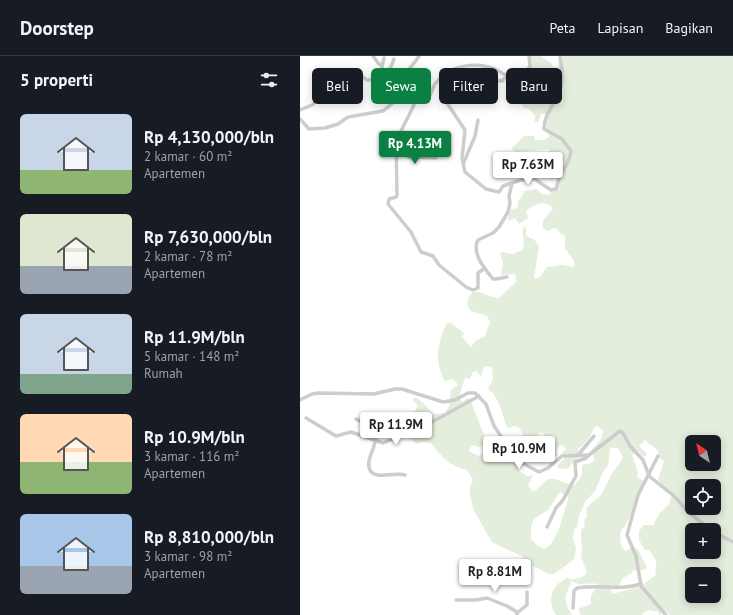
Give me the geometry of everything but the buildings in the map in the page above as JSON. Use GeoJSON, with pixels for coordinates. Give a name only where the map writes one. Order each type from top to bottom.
{"type":"FeatureCollection","features":[{"type":"Feature","properties":{"kind":"street"},"geometry":{"type":"LineString","coordinates":[[373,56],[382,66],[384,58]]}},
{"type":"Feature","properties":{"kind":"street"},"geometry":{"type":"LineString","coordinates":[[410,68],[414,65],[419,56]]}},
{"type":"Feature","properties":{"kind":"street"},"geometry":{"type":"LineString","coordinates":[[528,68],[529,56]]}},
{"type":"Feature","properties":{"kind":"street"},"geometry":{"type":"LineString","coordinates":[[447,104],[465,130],[462,164],[465,172],[483,187],[490,191],[499,192],[503,186],[527,178],[533,178],[551,190],[556,189],[559,178],[564,172],[571,158],[571,151],[562,139],[545,131],[544,129],[547,113],[559,94],[563,80],[560,56]]}},
{"type":"Feature","properties":{"kind":"street"},"geometry":{"type":"LineString","coordinates":[[390,68],[394,59]]}},
{"type":"Feature","properties":{"kind":"street"},"geometry":{"type":"LineString","coordinates":[[458,68],[466,65],[492,68]]}},
{"type":"Feature","properties":{"kind":"street"},"geometry":{"type":"LineString","coordinates":[[498,71],[506,77],[502,81],[498,80]]}},
{"type":"Feature","properties":{"kind":"street"},"geometry":{"type":"LineString","coordinates":[[300,110],[312,105],[334,89],[350,82],[355,73],[358,73],[367,80],[371,80]]}},
{"type":"Feature","properties":{"kind":"street"},"geometry":{"type":"LineString","coordinates":[[431,94],[439,81]]}},
{"type":"Feature","properties":{"kind":"street"},"geometry":{"type":"LineString","coordinates":[[300,119],[309,129],[325,128],[338,124],[348,116],[382,111],[391,104]]}},
{"type":"Feature","properties":{"kind":"street"},"geometry":{"type":"LineString","coordinates":[[414,104],[396,139],[397,195],[389,200],[388,204],[411,232],[421,252],[431,254],[439,265],[466,287],[473,290],[478,287],[477,276],[480,271],[485,268]]}},
{"type":"Feature","properties":{"kind":"street"},"geometry":{"type":"LineString","coordinates":[[462,164],[474,136],[478,120]]}},
{"type":"Feature","properties":{"kind":"street"},"geometry":{"type":"LineString","coordinates":[[397,153],[405,154],[409,157],[436,158]]}},
{"type":"Feature","properties":{"kind":"street"},"geometry":{"type":"LineString","coordinates":[[507,277],[494,279],[477,255],[477,243],[479,239],[493,233],[499,227],[508,212],[512,183]]}},
{"type":"Feature","properties":{"kind":"street"},"geometry":{"type":"LineString","coordinates":[[300,400],[312,394],[318,393],[374,394],[395,389],[402,389],[443,402],[455,400],[471,392],[479,396],[486,404],[494,426],[507,445],[509,454],[515,459],[541,472],[562,456],[589,455]]}},
{"type":"Feature","properties":{"kind":"street"},"geometry":{"type":"LineString","coordinates":[[306,418],[336,436],[351,432],[376,441],[386,442],[394,437],[395,432],[399,429],[419,432],[432,422],[479,396]]}},
{"type":"Feature","properties":{"kind":"street"},"geometry":{"type":"LineString","coordinates":[[356,419],[372,428],[375,434],[376,441],[368,465],[371,472],[378,475],[397,474],[405,476]]}},
{"type":"Feature","properties":{"kind":"street"},"geometry":{"type":"LineString","coordinates":[[546,527],[576,476],[575,462],[586,458],[620,431],[623,433],[630,446],[643,460],[649,476],[674,496],[694,518],[701,523]]}},
{"type":"Feature","properties":{"kind":"street"},"geometry":{"type":"LineString","coordinates":[[578,455],[594,436]]}},
{"type":"Feature","properties":{"kind":"street"},"geometry":{"type":"LineString","coordinates":[[658,456],[638,495],[627,535],[636,556],[641,584],[666,615]]}},
{"type":"Feature","properties":{"kind":"street"},"geometry":{"type":"LineString","coordinates":[[721,536],[733,542]]}},
{"type":"Feature","properties":{"kind":"street"},"geometry":{"type":"LineString","coordinates":[[573,608],[574,591],[578,588],[603,586],[627,588],[641,584]]}},
{"type":"Feature","properties":{"kind":"street"},"geometry":{"type":"LineString","coordinates":[[456,600],[476,600],[487,598],[507,606],[517,614],[527,605],[527,592]]}},
{"type":"Feature","properties":{"kind":"green space"},"geometry":{"type":"Polygon","coordinates":[[[530,56],[541,56],[551,63],[553,67],[558,67],[559,59],[564,56],[733,56],[733,615],[670,615],[666,611],[659,615],[658,612],[650,610],[644,612],[642,615],[581,615],[578,609],[591,604],[591,596],[598,584],[579,584],[572,581],[568,590],[566,601],[572,615],[556,615],[551,603],[553,590],[567,577],[571,580],[582,577],[587,573],[581,556],[581,530],[585,526],[584,522],[587,516],[586,509],[601,495],[611,475],[623,458],[618,448],[610,448],[608,466],[604,470],[595,491],[585,502],[579,516],[577,528],[574,529],[573,539],[576,548],[575,556],[572,561],[554,574],[548,574],[530,564],[521,556],[492,542],[474,511],[470,496],[470,487],[473,480],[467,470],[451,464],[431,443],[423,442],[416,444],[409,437],[410,420],[418,406],[413,400],[415,397],[434,414],[445,413],[449,406],[451,390],[458,385],[453,379],[445,381],[439,367],[439,345],[447,323],[451,323],[464,333],[462,337],[471,347],[475,341],[485,336],[490,322],[487,316],[469,309],[467,304],[468,300],[472,292],[499,298],[515,283],[515,274],[501,275],[503,263],[500,253],[503,252],[513,254],[522,250],[524,244],[524,227],[526,227],[526,235],[531,239],[534,239],[539,247],[534,277],[535,279],[540,277],[547,267],[562,265],[574,267],[574,261],[565,248],[565,236],[556,228],[549,231],[543,228],[544,220],[553,208],[550,205],[543,203],[533,206],[526,211],[528,218],[519,224],[515,218],[509,221],[508,218],[511,210],[518,207],[518,201],[524,191],[536,189],[542,194],[549,195],[552,191],[557,190],[556,178],[551,179],[548,177],[551,160],[549,149],[517,152],[511,149],[524,136],[534,136],[535,140],[544,140],[549,137],[546,128],[548,114],[541,114],[538,122],[535,122],[535,116],[529,109],[524,108],[522,104],[562,104],[562,68],[530,68],[530,56]],[[486,366],[484,367],[481,376],[476,371],[473,372],[470,379],[465,378],[460,394],[460,400],[463,402],[467,398],[470,399],[487,442],[480,447],[471,445],[469,451],[479,456],[500,447],[502,443],[506,455],[521,465],[518,470],[527,476],[533,475],[528,486],[534,492],[548,479],[555,479],[574,486],[582,475],[582,465],[591,463],[595,460],[591,451],[601,439],[603,431],[598,426],[594,427],[588,440],[578,449],[579,457],[569,468],[559,469],[557,466],[565,458],[562,453],[566,449],[563,445],[560,445],[556,451],[558,455],[551,459],[549,455],[555,444],[546,439],[544,434],[541,432],[531,441],[536,448],[533,452],[530,452],[526,446],[519,427],[507,427],[498,401],[488,389],[493,379],[492,368],[486,366]],[[645,440],[639,446],[647,454],[644,457],[638,451],[632,455],[638,472],[637,477],[643,481],[628,522],[621,530],[620,539],[625,551],[634,547],[639,551],[647,568],[641,571],[633,570],[632,573],[623,578],[618,588],[611,589],[612,594],[639,587],[656,575],[655,560],[649,550],[645,550],[639,540],[639,531],[644,525],[653,525],[660,513],[670,503],[671,494],[658,480],[664,461],[659,458],[658,451],[645,440]],[[560,492],[548,510],[534,519],[531,527],[531,539],[538,546],[544,549],[549,546],[557,534],[569,497],[560,492]]]}}]}
